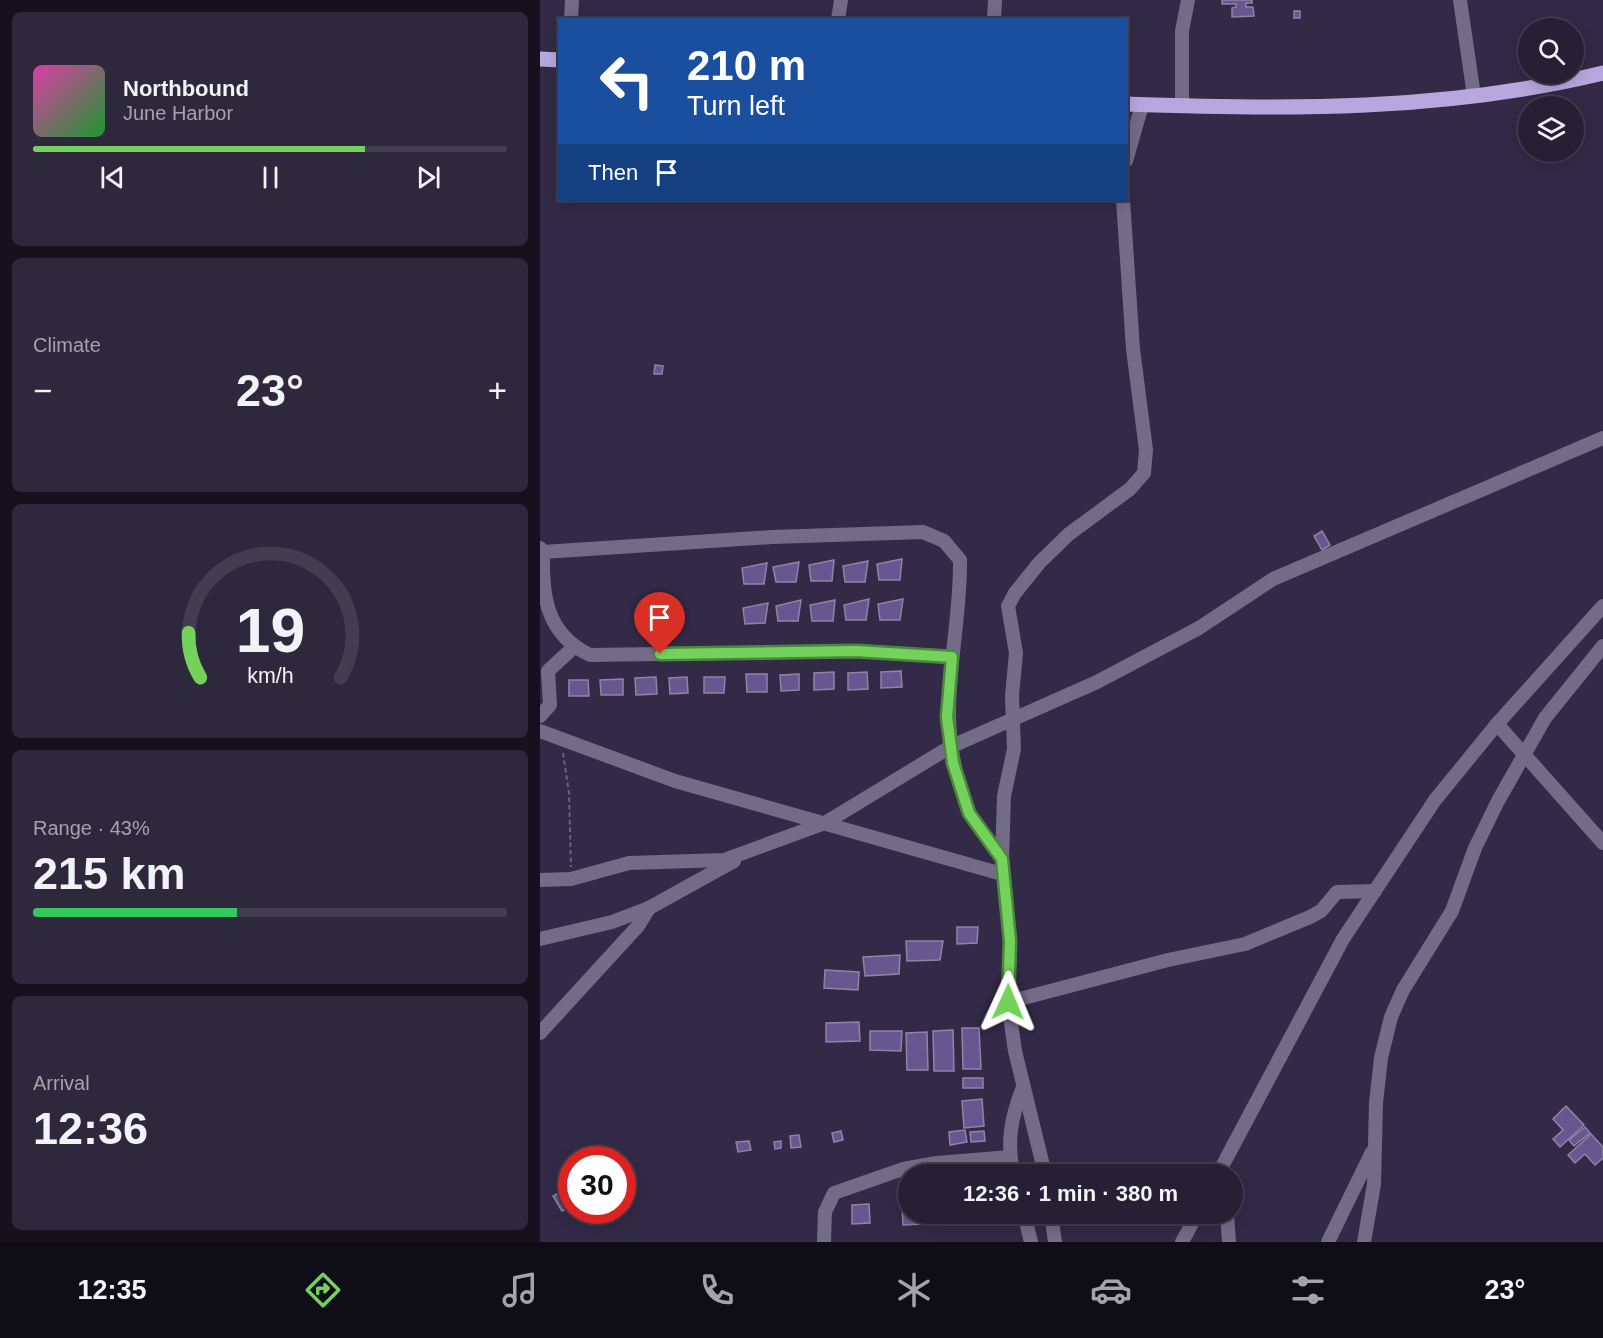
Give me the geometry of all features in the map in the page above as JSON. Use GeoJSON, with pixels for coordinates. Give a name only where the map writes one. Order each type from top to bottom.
{"type":"FeatureCollection","features":[{"type":"Feature","properties":{"kind":"main road"},"geometry":{"type":"LineString","coordinates":[[540,59],[558,60]]}},
{"type":"Feature","properties":{"kind":"main road"},"geometry":{"type":"LineString","coordinates":[[1134,105],[1361,107],[1474,96],[1603,73]]}},
{"type":"Feature","properties":{"kind":"street"},"geometry":{"type":"LineString","coordinates":[[571,18],[572,0]]}},
{"type":"Feature","properties":{"kind":"street"},"geometry":{"type":"LineString","coordinates":[[838,18],[841,0]]}},
{"type":"Feature","properties":{"kind":"street"},"geometry":{"type":"LineString","coordinates":[[1182,106],[1182,32],[1188,0]]}},
{"type":"Feature","properties":{"kind":"street"},"geometry":{"type":"LineString","coordinates":[[1460,0],[1474,96]]}},
{"type":"Feature","properties":{"kind":"street"},"geometry":{"type":"LineString","coordinates":[[994,18],[997,2]]}},
{"type":"Feature","properties":{"kind":"street"},"geometry":{"type":"LineString","coordinates":[[1128,147],[1134,105]]}},
{"type":"Feature","properties":{"kind":"street"},"geometry":{"type":"LineString","coordinates":[[1042,1164],[1023,1087],[1008,1002],[1010,941],[1002,859],[1004,796],[1014,749],[1016,645],[1008,614],[1015,593],[1040,562],[1069,534],[1140,480],[1146,464],[1133,350],[1122,201]]}},
{"type":"Feature","properties":{"kind":"street"},"geometry":{"type":"LineString","coordinates":[[540,880],[571,879],[629,863],[724,860],[825,823],[950,747],[1097,682],[1199,628],[1273,579],[1603,438]]}},
{"type":"Feature","properties":{"kind":"street"},"geometry":{"type":"LineString","coordinates":[[952,657],[856,651],[590,655],[575,646],[550,616],[542,586],[542,550],[772,537],[923,532],[944,541],[960,560],[960,602],[947,717],[950,747],[969,813],[1002,859]]}},
{"type":"Feature","properties":{"kind":"street"},"geometry":{"type":"LineString","coordinates":[[1225,1164],[1343,939],[1435,800],[1497,724],[1603,606]]}},
{"type":"Feature","properties":{"kind":"street"},"geometry":{"type":"LineString","coordinates":[[540,716],[550,705],[548,671],[575,646]]}},
{"type":"Feature","properties":{"kind":"street"},"geometry":{"type":"LineString","coordinates":[[1364,1242],[1374,1184],[1373,1150],[1381,1058],[1391,1017],[1403,990],[1452,911],[1474,848],[1498,801],[1551,710],[1603,646]]}},
{"type":"Feature","properties":{"kind":"street"},"geometry":{"type":"LineString","coordinates":[[1497,724],[1603,843]]}},
{"type":"Feature","properties":{"kind":"street"},"geometry":{"type":"LineString","coordinates":[[540,731],[675,781],[1002,874]]}},
{"type":"Feature","properties":{"kind":"street"},"geometry":{"type":"LineString","coordinates":[[540,939],[612,922],[649,908],[709,877],[754,848]]}},
{"type":"Feature","properties":{"kind":"street"},"geometry":{"type":"LineString","coordinates":[[1008,1002],[1168,960],[1245,944],[1310,917],[1321,910],[1337,892],[1375,891]]}},
{"type":"Feature","properties":{"kind":"street"},"geometry":{"type":"LineString","coordinates":[[540,1033],[638,926],[649,908]]}},
{"type":"Feature","properties":{"kind":"street"},"geometry":{"type":"LineString","coordinates":[[1012,1164],[1011,1125],[1023,1087]]}},
{"type":"Feature","properties":{"kind":"street"},"geometry":{"type":"LineString","coordinates":[[1328,1242],[1373,1150]]}},
{"type":"Feature","properties":{"kind":"street"},"geometry":{"type":"LineString","coordinates":[[824,1242],[825,1212],[834,1193],[903,1169],[937,1163],[1010,1157]]}},
{"type":"Feature","properties":{"kind":"street"},"geometry":{"type":"LineString","coordinates":[[1026,1224],[1031,1242]]}},
{"type":"Feature","properties":{"kind":"street"},"geometry":{"type":"LineString","coordinates":[[1053,1224],[1056,1242]]}},
{"type":"Feature","properties":{"kind":"street"},"geometry":{"type":"LineString","coordinates":[[1182,1242],[1192,1224]]}},
{"type":"Feature","properties":{"kind":"street"},"geometry":{"type":"LineString","coordinates":[[1228,1224],[1229,1242]]}},
{"type":"Feature","properties":{"kind":"path"},"geometry":{"type":"LineString","coordinates":[[561,738],[568,793],[571,879]]}},
{"type":"Feature","properties":{"kind":"building"},"geometry":{"type":"Polygon","coordinates":[[[1222,0],[1252,0],[1252,3],[1246,3],[1246,7],[1253,7],[1254,16],[1232,17],[1232,8],[1236,7],[1236,4],[1222,4],[1222,0]]]}},
{"type":"Feature","properties":{"kind":"building"},"geometry":{"type":"Polygon","coordinates":[[[1294,11],[1300,11],[1300,18],[1294,18],[1294,11]]]}},
{"type":"Feature","properties":{"kind":"building"},"geometry":{"type":"Polygon","coordinates":[[[655,365],[663,366],[662,374],[654,374],[655,365]]]}},
{"type":"Feature","properties":{"kind":"building"},"geometry":{"type":"Polygon","coordinates":[[[1322,531],[1330,545],[1322,550],[1314,536],[1322,531]]]}},
{"type":"Feature","properties":{"kind":"building"},"geometry":{"type":"Polygon","coordinates":[[[902,559],[900,580],[879,580],[877,564],[902,559]]]}},
{"type":"Feature","properties":{"kind":"building"},"geometry":{"type":"Polygon","coordinates":[[[834,560],[832,581],[811,581],[809,565],[834,560]]]}},
{"type":"Feature","properties":{"kind":"building"},"geometry":{"type":"Polygon","coordinates":[[[868,561],[865,582],[845,582],[843,566],[868,561]]]}},
{"type":"Feature","properties":{"kind":"building"},"geometry":{"type":"Polygon","coordinates":[[[799,562],[796,582],[776,582],[773,567],[799,562]]]}},
{"type":"Feature","properties":{"kind":"building"},"geometry":{"type":"Polygon","coordinates":[[[767,563],[764,584],[744,584],[742,568],[767,563]]]}},
{"type":"Feature","properties":{"kind":"building"},"geometry":{"type":"Polygon","coordinates":[[[869,599],[866,620],[846,620],[844,605],[869,599]]]}},
{"type":"Feature","properties":{"kind":"building"},"geometry":{"type":"Polygon","coordinates":[[[903,599],[900,620],[880,620],[878,604],[903,599]]]}},
{"type":"Feature","properties":{"kind":"building"},"geometry":{"type":"Polygon","coordinates":[[[801,600],[798,621],[778,621],[776,606],[801,600]]]}},
{"type":"Feature","properties":{"kind":"building"},"geometry":{"type":"Polygon","coordinates":[[[835,600],[833,621],[812,621],[810,605],[835,600]]]}},
{"type":"Feature","properties":{"kind":"building"},"geometry":{"type":"Polygon","coordinates":[[[768,603],[765,623],[745,624],[743,608],[768,603]]]}},
{"type":"Feature","properties":{"kind":"building"},"geometry":{"type":"Polygon","coordinates":[[[901,671],[902,687],[881,688],[881,672],[901,671]]]}},
{"type":"Feature","properties":{"kind":"building"},"geometry":{"type":"Polygon","coordinates":[[[834,672],[834,689],[814,690],[814,673],[834,672]]]}},
{"type":"Feature","properties":{"kind":"building"},"geometry":{"type":"Polygon","coordinates":[[[867,672],[868,689],[848,690],[848,673],[867,672]]]}},
{"type":"Feature","properties":{"kind":"building"},"geometry":{"type":"Polygon","coordinates":[[[746,674],[767,674],[767,692],[747,692],[746,674]]]}},
{"type":"Feature","properties":{"kind":"building"},"geometry":{"type":"Polygon","coordinates":[[[799,674],[799,690],[781,691],[780,675],[799,674]]]}},
{"type":"Feature","properties":{"kind":"building"},"geometry":{"type":"Polygon","coordinates":[[[656,677],[657,694],[636,695],[635,678],[656,677]]]}},
{"type":"Feature","properties":{"kind":"building"},"geometry":{"type":"Polygon","coordinates":[[[687,677],[688,693],[670,694],[669,678],[687,677]]]}},
{"type":"Feature","properties":{"kind":"building"},"geometry":{"type":"Polygon","coordinates":[[[704,677],[725,677],[724,693],[704,693],[704,677]]]}},
{"type":"Feature","properties":{"kind":"building"},"geometry":{"type":"Polygon","coordinates":[[[623,679],[623,695],[601,695],[600,680],[623,679]]]}},
{"type":"Feature","properties":{"kind":"building"},"geometry":{"type":"Polygon","coordinates":[[[569,680],[588,680],[589,696],[569,696],[569,680]]]}},
{"type":"Feature","properties":{"kind":"building"},"geometry":{"type":"Polygon","coordinates":[[[957,927],[978,927],[977,943],[957,944],[957,927]]]}},
{"type":"Feature","properties":{"kind":"building"},"geometry":{"type":"Polygon","coordinates":[[[906,941],[943,941],[940,960],[907,961],[906,941]]]}},
{"type":"Feature","properties":{"kind":"building"},"geometry":{"type":"Polygon","coordinates":[[[900,955],[899,974],[865,976],[863,957],[900,955]]]}},
{"type":"Feature","properties":{"kind":"building"},"geometry":{"type":"Polygon","coordinates":[[[825,970],[859,972],[858,990],[824,988],[825,970]]]}},
{"type":"Feature","properties":{"kind":"building"},"geometry":{"type":"Polygon","coordinates":[[[990,1012],[996,1013],[995,1022],[989,1022],[990,1012]]]}},
{"type":"Feature","properties":{"kind":"building"},"geometry":{"type":"Polygon","coordinates":[[[859,1022],[860,1041],[826,1042],[826,1023],[859,1022]]]}},
{"type":"Feature","properties":{"kind":"building"},"geometry":{"type":"Polygon","coordinates":[[[962,1028],[979,1028],[981,1069],[963,1069],[962,1028]]]}},
{"type":"Feature","properties":{"kind":"building"},"geometry":{"type":"Polygon","coordinates":[[[953,1030],[954,1071],[934,1071],[933,1031],[953,1030]]]}},
{"type":"Feature","properties":{"kind":"building"},"geometry":{"type":"Polygon","coordinates":[[[870,1031],[902,1031],[901,1051],[870,1050],[870,1031]]]}},
{"type":"Feature","properties":{"kind":"building"},"geometry":{"type":"Polygon","coordinates":[[[927,1032],[928,1070],[907,1070],[906,1033],[927,1032]]]}},
{"type":"Feature","properties":{"kind":"building"},"geometry":{"type":"Polygon","coordinates":[[[963,1078],[983,1078],[983,1088],[963,1088],[963,1078]]]}},
{"type":"Feature","properties":{"kind":"building"},"geometry":{"type":"Polygon","coordinates":[[[982,1099],[984,1126],[964,1128],[962,1101],[982,1099]]]}},
{"type":"Feature","properties":{"kind":"building"},"geometry":{"type":"Polygon","coordinates":[[[1566,1106],[1584,1125],[1560,1147],[1553,1139],[1563,1130],[1553,1119],[1566,1106]]]}},
{"type":"Feature","properties":{"kind":"building"},"geometry":{"type":"Polygon","coordinates":[[[1585,1127],[1590,1133],[1574,1146],[1569,1140],[1585,1127]]]}},
{"type":"Feature","properties":{"kind":"building"},"geometry":{"type":"Polygon","coordinates":[[[965,1130],[967,1142],[950,1145],[949,1132],[965,1130]]]}},
{"type":"Feature","properties":{"kind":"building"},"geometry":{"type":"Polygon","coordinates":[[[841,1131],[843,1140],[834,1142],[832,1133],[841,1131]]]}},
{"type":"Feature","properties":{"kind":"building"},"geometry":{"type":"Polygon","coordinates":[[[984,1131],[985,1141],[971,1142],[970,1132],[984,1131]]]}},
{"type":"Feature","properties":{"kind":"building"},"geometry":{"type":"Polygon","coordinates":[[[1591,1134],[1603,1147],[1603,1158],[1595,1165],[1585,1154],[1575,1163],[1568,1155],[1591,1134]]]}},
{"type":"Feature","properties":{"kind":"building"},"geometry":{"type":"Polygon","coordinates":[[[799,1135],[801,1147],[791,1148],[790,1136],[799,1135]]]}},
{"type":"Feature","properties":{"kind":"building"},"geometry":{"type":"Polygon","coordinates":[[[749,1141],[751,1150],[738,1152],[736,1142],[749,1141]]]}},
{"type":"Feature","properties":{"kind":"building"},"geometry":{"type":"Polygon","coordinates":[[[781,1141],[781,1148],[775,1149],[774,1142],[781,1141]]]}},
{"type":"Feature","properties":{"kind":"building"},"geometry":{"type":"Polygon","coordinates":[[[558,1193],[558,1204],[553,1196],[558,1193]]]}},
{"type":"Feature","properties":{"kind":"building"},"geometry":{"type":"Polygon","coordinates":[[[869,1204],[870,1223],[852,1224],[852,1205],[869,1204]]]}},
{"type":"Feature","properties":{"kind":"route"},"geometry":{"type":"LineString","coordinates":[[660,654],[856,651],[952,657],[947,717],[953,763],[969,813],[1002,859],[1010,941],[1008,1002]]}}]}
